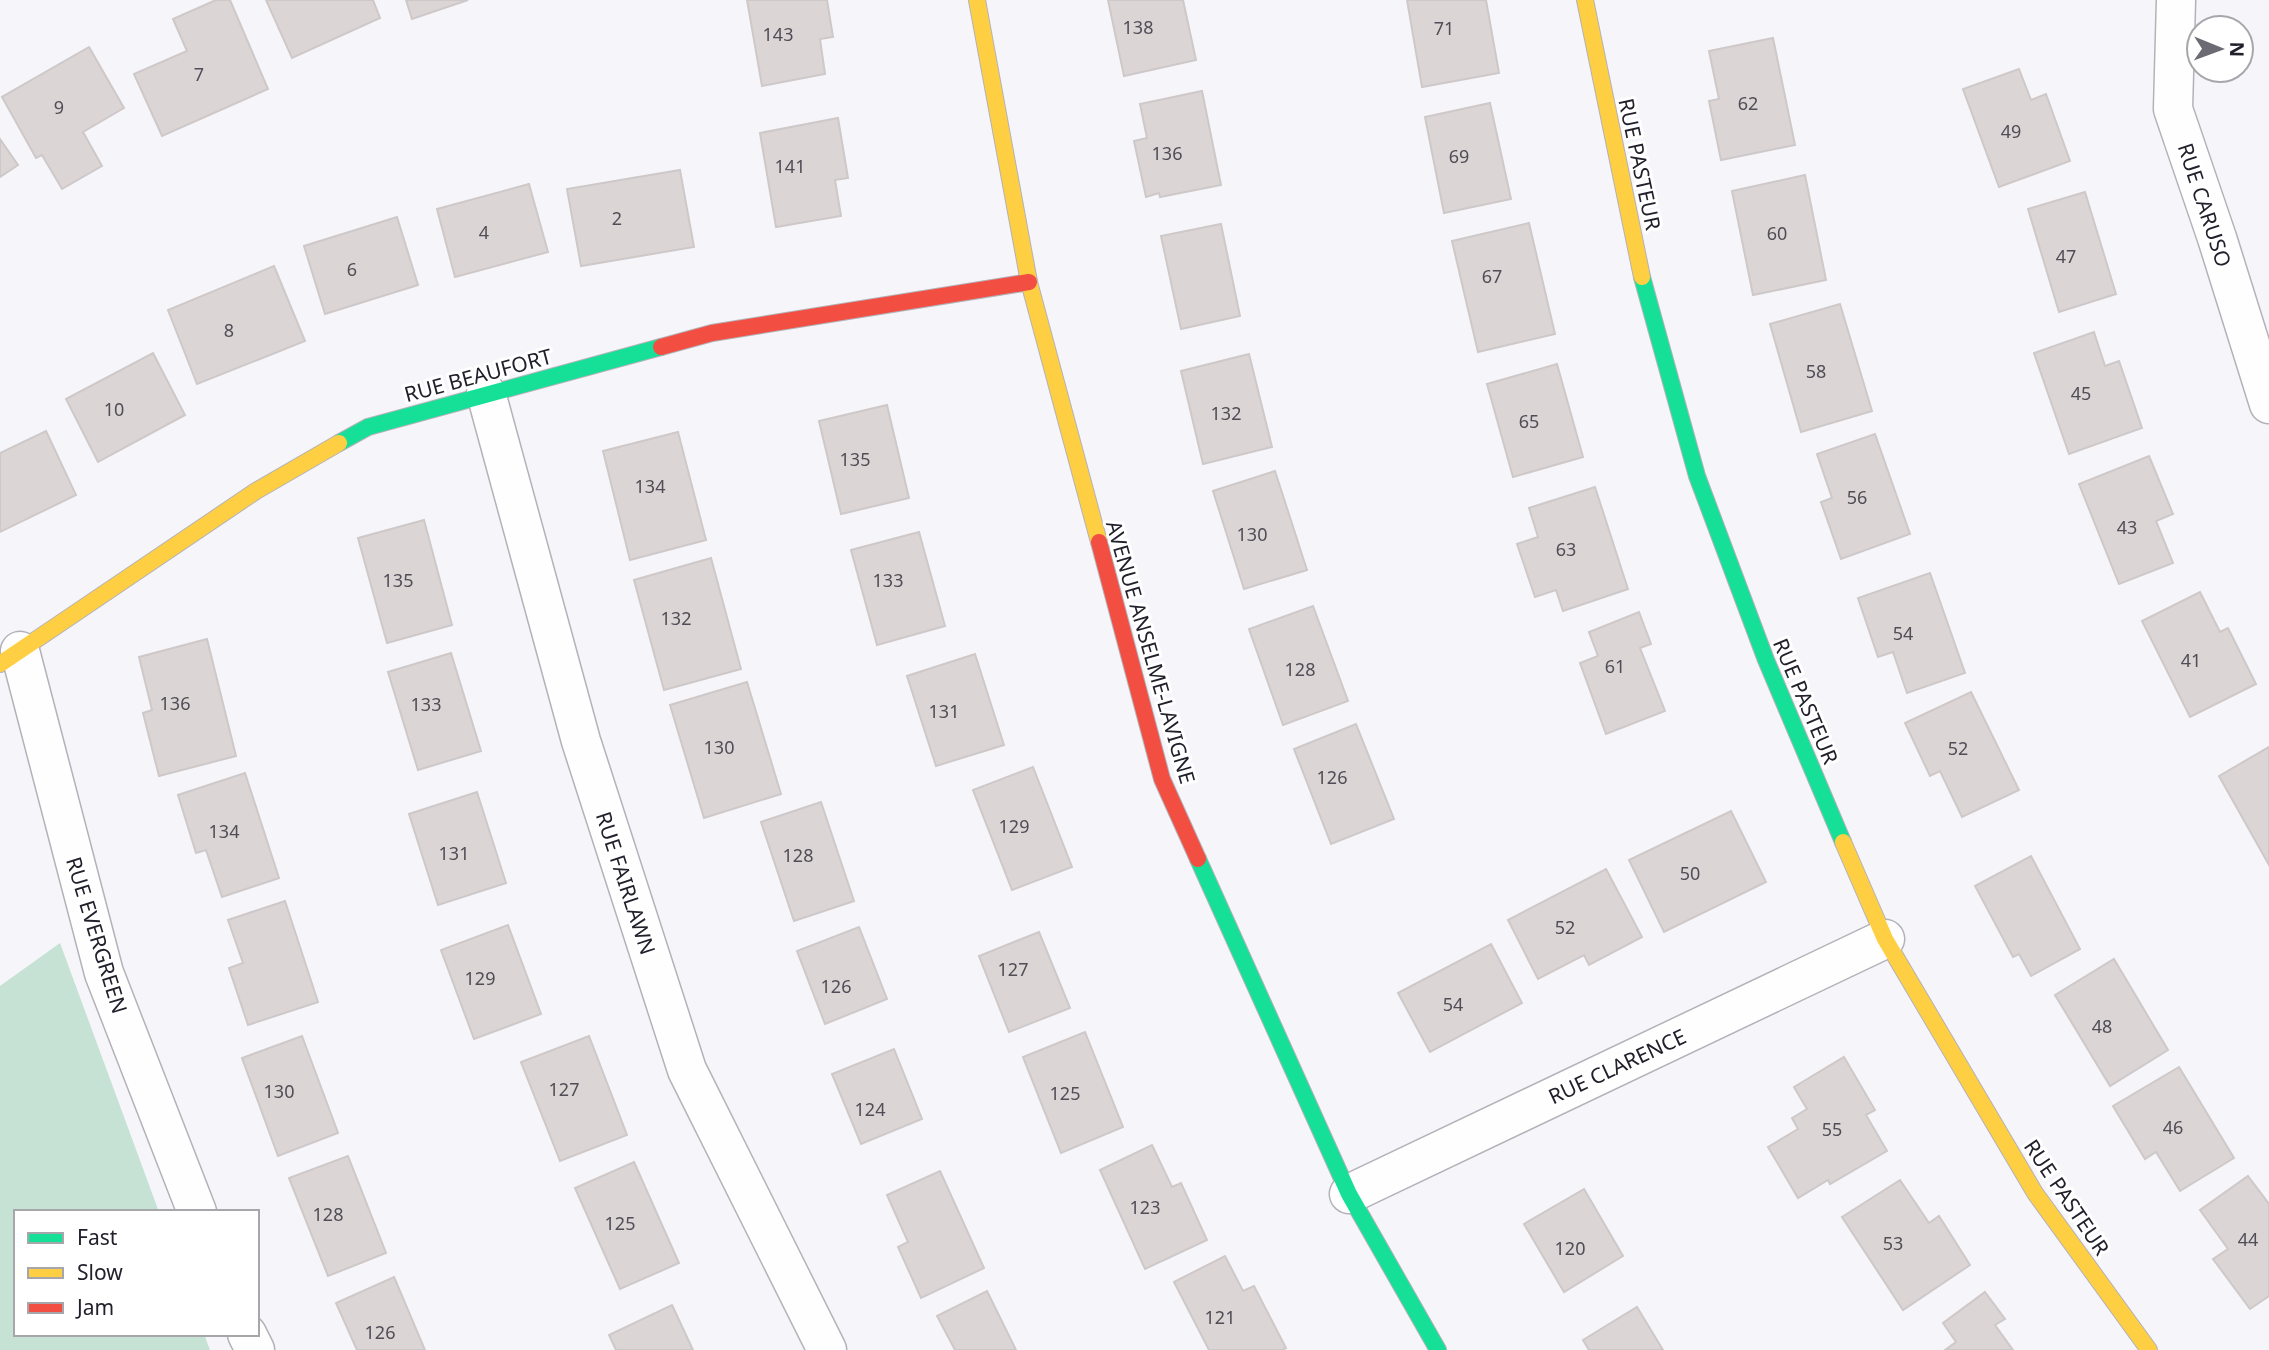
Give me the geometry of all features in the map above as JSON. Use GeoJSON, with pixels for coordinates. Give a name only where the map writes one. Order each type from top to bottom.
{"type":"FeatureCollection","features":[{"type":"Feature","properties":{"kind":"street","name":"AVENUE ANSELME-LAVIGNE"},"geometry":{"type":"LineString","coordinates":[[977,0],[1029,282],[1162,779],[1349,1194],[1438,1350]]}},
{"type":"Feature","properties":{"kind":"street","name":"RUE PASTEUR"},"geometry":{"type":"LineString","coordinates":[[1585,0],[1645,289],[1697,476],[1766,660],[1885,939],[2035,1193],[2148,1350]]}},
{"type":"Feature","properties":{"kind":"street","name":"RUE CARUSO"},"geometry":{"type":"LineString","coordinates":[[2176,0],[2173,109],[2269,404]]}},
{"type":"Feature","properties":{"kind":"street","name":"RUE BEAUFORT"},"geometry":{"type":"LineString","coordinates":[[10,658],[256,491],[369,427],[712,333],[1029,282]]}},
{"type":"Feature","properties":{"kind":"street","name":"RUE FAIRLAWN"},"geometry":{"type":"LineString","coordinates":[[486,393],[581,741],[687,1070],[827,1350]]}},
{"type":"Feature","properties":{"kind":"street","name":"RUE EVERGREEN"},"geometry":{"type":"LineString","coordinates":[[10,658],[104,973],[196,1210]]}},
{"type":"Feature","properties":{"kind":"street","name":"RUE CLARENCE"},"geometry":{"type":"LineString","coordinates":[[1349,1194],[1885,939]]}},
{"type":"Feature","properties":{"kind":"green space"},"geometry":{"type":"Polygon","coordinates":[[[60,943],[158,1210],[14,1210],[14,1336],[205,1336],[210,1350],[0,1350],[0,986],[60,943]]]}},
{"type":"Feature","properties":{"kind":"building"},"geometry":{"type":"Polygon","coordinates":[[[216,0],[230,0],[268,89],[162,136],[134,74],[187,51],[173,19],[216,0]]]}},
{"type":"Feature","properties":{"kind":"building"},"geometry":{"type":"Polygon","coordinates":[[[266,0],[373,0],[380,18],[292,58],[266,0]]]}},
{"type":"Feature","properties":{"kind":"building"},"geometry":{"type":"Polygon","coordinates":[[[406,0],[468,0],[412,19],[406,0]]]}},
{"type":"Feature","properties":{"kind":"building"},"geometry":{"type":"Polygon","coordinates":[[[747,0],[827,0],[833,37],[820,39],[825,74],[762,86],[747,0]]]}},
{"type":"Feature","properties":{"kind":"building"},"geometry":{"type":"Polygon","coordinates":[[[1108,0],[1183,0],[1196,60],[1124,76],[1108,0]]]}},
{"type":"Feature","properties":{"kind":"building"},"geometry":{"type":"Polygon","coordinates":[[[1407,0],[1486,0],[1499,73],[1422,87],[1407,0]]]}},
{"type":"Feature","properties":{"kind":"building"},"geometry":{"type":"Polygon","coordinates":[[[1773,38],[1795,145],[1721,160],[1709,101],[1719,99],[1709,51],[1773,38]]]}},
{"type":"Feature","properties":{"kind":"building"},"geometry":{"type":"Polygon","coordinates":[[[89,47],[124,108],[83,132],[102,166],[62,189],[42,155],[36,158],[2,97],[89,47]]]}},
{"type":"Feature","properties":{"kind":"building"},"geometry":{"type":"Polygon","coordinates":[[[2019,69],[2031,100],[2046,94],[2070,161],[1999,187],[1963,89],[2019,69]]]}},
{"type":"Feature","properties":{"kind":"building"},"geometry":{"type":"Polygon","coordinates":[[[1202,91],[1221,185],[1160,197],[1159,193],[1146,197],[1134,141],[1147,138],[1140,104],[1202,91]]]}},
{"type":"Feature","properties":{"kind":"building"},"geometry":{"type":"Polygon","coordinates":[[[1490,103],[1511,199],[1444,213],[1425,117],[1490,103]]]}},
{"type":"Feature","properties":{"kind":"building"},"geometry":{"type":"Polygon","coordinates":[[[838,118],[848,178],[835,180],[841,216],[776,227],[760,133],[838,118]]]}},
{"type":"Feature","properties":{"kind":"building"},"geometry":{"type":"Polygon","coordinates":[[[0,139],[18,165],[0,177],[0,139]]]}},
{"type":"Feature","properties":{"kind":"building"},"geometry":{"type":"Polygon","coordinates":[[[680,170],[694,247],[581,266],[567,189],[680,170]]]}},
{"type":"Feature","properties":{"kind":"building"},"geometry":{"type":"Polygon","coordinates":[[[1805,175],[1826,280],[1753,295],[1732,191],[1805,175]]]}},
{"type":"Feature","properties":{"kind":"building"},"geometry":{"type":"Polygon","coordinates":[[[529,184],[548,252],[455,277],[437,209],[529,184]]]}},
{"type":"Feature","properties":{"kind":"building"},"geometry":{"type":"Polygon","coordinates":[[[2085,192],[2116,294],[2059,312],[2028,209],[2085,192]]]}},
{"type":"Feature","properties":{"kind":"building"},"geometry":{"type":"Polygon","coordinates":[[[397,217],[418,285],[325,314],[304,246],[397,217]]]}},
{"type":"Feature","properties":{"kind":"building"},"geometry":{"type":"Polygon","coordinates":[[[1529,223],[1555,334],[1478,352],[1452,241],[1529,223]]]}},
{"type":"Feature","properties":{"kind":"building"},"geometry":{"type":"Polygon","coordinates":[[[1221,224],[1240,316],[1181,329],[1161,236],[1221,224]]]}},
{"type":"Feature","properties":{"kind":"building"},"geometry":{"type":"Polygon","coordinates":[[[274,266],[305,341],[197,384],[168,310],[274,266]]]}},
{"type":"Feature","properties":{"kind":"building"},"geometry":{"type":"Polygon","coordinates":[[[1840,304],[1872,411],[1801,432],[1770,324],[1840,304]]]}},
{"type":"Feature","properties":{"kind":"building"},"geometry":{"type":"Polygon","coordinates":[[[2094,332],[2105,366],[2119,361],[2142,428],[2069,454],[2034,353],[2094,332]]]}},
{"type":"Feature","properties":{"kind":"building"},"geometry":{"type":"Polygon","coordinates":[[[153,353],[185,415],[98,462],[66,399],[153,353]]]}},
{"type":"Feature","properties":{"kind":"building"},"geometry":{"type":"Polygon","coordinates":[[[1249,354],[1272,447],[1203,464],[1181,371],[1249,354]]]}},
{"type":"Feature","properties":{"kind":"building"},"geometry":{"type":"Polygon","coordinates":[[[1557,364],[1583,457],[1513,477],[1487,384],[1557,364]]]}},
{"type":"Feature","properties":{"kind":"building"},"geometry":{"type":"Polygon","coordinates":[[[887,405],[909,498],[841,514],[819,421],[887,405]]]}},
{"type":"Feature","properties":{"kind":"building"},"geometry":{"type":"Polygon","coordinates":[[[46,431],[76,495],[0,532],[0,453],[46,431]]]}},
{"type":"Feature","properties":{"kind":"building"},"geometry":{"type":"Polygon","coordinates":[[[678,432],[706,540],[630,560],[603,451],[678,432]]]}},
{"type":"Feature","properties":{"kind":"building"},"geometry":{"type":"Polygon","coordinates":[[[1875,434],[1910,534],[1841,559],[1821,502],[1832,498],[1817,454],[1875,434]]]}},
{"type":"Feature","properties":{"kind":"building"},"geometry":{"type":"Polygon","coordinates":[[[2149,456],[2173,514],[2156,521],[2173,563],[2119,584],[2079,484],[2149,456]]]}},
{"type":"Feature","properties":{"kind":"building"},"geometry":{"type":"Polygon","coordinates":[[[1275,471],[1307,570],[1244,589],[1213,491],[1275,471]]]}},
{"type":"Feature","properties":{"kind":"building"},"geometry":{"type":"Polygon","coordinates":[[[1595,487],[1628,589],[1563,611],[1556,590],[1535,597],[1517,544],[1538,537],[1529,508],[1595,487]]]}},
{"type":"Feature","properties":{"kind":"building"},"geometry":{"type":"Polygon","coordinates":[[[424,520],[452,625],[387,643],[358,538],[424,520]]]}},
{"type":"Feature","properties":{"kind":"building"},"geometry":{"type":"Polygon","coordinates":[[[919,532],[945,626],[877,645],[851,550],[919,532]]]}},
{"type":"Feature","properties":{"kind":"building"},"geometry":{"type":"Polygon","coordinates":[[[711,558],[741,669],[664,690],[634,580],[711,558]]]}},
{"type":"Feature","properties":{"kind":"building"},"geometry":{"type":"Polygon","coordinates":[[[1930,573],[1965,673],[1907,693],[1893,652],[1878,657],[1858,598],[1930,573]]]}},
{"type":"Feature","properties":{"kind":"building"},"geometry":{"type":"Polygon","coordinates":[[[2200,592],[2220,632],[2228,628],[2256,684],[2190,717],[2142,621],[2200,592]]]}},
{"type":"Feature","properties":{"kind":"building"},"geometry":{"type":"Polygon","coordinates":[[[1313,606],[1348,701],[1283,725],[1249,629],[1313,606]]]}},
{"type":"Feature","properties":{"kind":"building"},"geometry":{"type":"Polygon","coordinates":[[[1639,612],[1651,644],[1640,648],[1665,711],[1606,734],[1580,663],[1598,656],[1589,632],[1639,612]]]}},
{"type":"Feature","properties":{"kind":"building"},"geometry":{"type":"Polygon","coordinates":[[[207,639],[236,756],[159,776],[143,713],[152,710],[139,657],[207,639]]]}},
{"type":"Feature","properties":{"kind":"building"},"geometry":{"type":"Polygon","coordinates":[[[451,653],[481,751],[418,770],[388,672],[451,653]]]}},
{"type":"Feature","properties":{"kind":"building"},"geometry":{"type":"Polygon","coordinates":[[[975,654],[1004,745],[936,766],[907,676],[975,654]]]}},
{"type":"Feature","properties":{"kind":"building"},"geometry":{"type":"Polygon","coordinates":[[[747,682],[781,794],[704,818],[670,705],[747,682]]]}},
{"type":"Feature","properties":{"kind":"building"},"geometry":{"type":"Polygon","coordinates":[[[1971,692],[2019,790],[1962,817],[1940,771],[1930,776],[1905,723],[1971,692]]]}},
{"type":"Feature","properties":{"kind":"building"},"geometry":{"type":"Polygon","coordinates":[[[1356,724],[1394,819],[1331,844],[1294,749],[1356,724]]]}},
{"type":"Feature","properties":{"kind":"building"},"geometry":{"type":"Polygon","coordinates":[[[2269,747],[2269,865],[2219,776],[2269,747]]]}},
{"type":"Feature","properties":{"kind":"building"},"geometry":{"type":"Polygon","coordinates":[[[1033,767],[1072,867],[1012,890],[973,790],[1033,767]]]}},
{"type":"Feature","properties":{"kind":"building"},"geometry":{"type":"Polygon","coordinates":[[[245,773],[279,878],[222,897],[206,850],[196,853],[178,795],[245,773]]]}},
{"type":"Feature","properties":{"kind":"building"},"geometry":{"type":"Polygon","coordinates":[[[477,792],[506,883],[438,905],[409,814],[477,792]]]}},
{"type":"Feature","properties":{"kind":"building"},"geometry":{"type":"Polygon","coordinates":[[[821,802],[854,901],[794,921],[761,822],[821,802]]]}},
{"type":"Feature","properties":{"kind":"building"},"geometry":{"type":"Polygon","coordinates":[[[1731,811],[1766,882],[1664,932],[1629,860],[1731,811]]]}},
{"type":"Feature","properties":{"kind":"building"},"geometry":{"type":"Polygon","coordinates":[[[2031,856],[2080,949],[2031,976],[2019,954],[2013,957],[1975,886],[2031,856]]]}},
{"type":"Feature","properties":{"kind":"building"},"geometry":{"type":"Polygon","coordinates":[[[1606,869],[1642,937],[1589,965],[1584,955],[1538,979],[1508,920],[1606,869]]]}},
{"type":"Feature","properties":{"kind":"building"},"geometry":{"type":"Polygon","coordinates":[[[285,901],[318,1002],[248,1025],[229,968],[243,963],[228,920],[285,901]]]}},
{"type":"Feature","properties":{"kind":"building"},"geometry":{"type":"Polygon","coordinates":[[[508,925],[541,1014],[474,1039],[441,950],[508,925]]]}},
{"type":"Feature","properties":{"kind":"building"},"geometry":{"type":"Polygon","coordinates":[[[859,927],[887,999],[825,1024],[797,951],[859,927]]]}},
{"type":"Feature","properties":{"kind":"building"},"geometry":{"type":"Polygon","coordinates":[[[1039,932],[1070,1008],[1009,1032],[979,956],[1039,932]]]}},
{"type":"Feature","properties":{"kind":"building"},"geometry":{"type":"Polygon","coordinates":[[[1491,944],[1522,1003],[1430,1052],[1398,993],[1491,944]]]}},
{"type":"Feature","properties":{"kind":"building"},"geometry":{"type":"Polygon","coordinates":[[[2114,959],[2168,1050],[2110,1086],[2055,995],[2114,959]]]}},
{"type":"Feature","properties":{"kind":"building"},"geometry":{"type":"Polygon","coordinates":[[[1085,1032],[1123,1127],[1061,1153],[1023,1057],[1085,1032]]]}},
{"type":"Feature","properties":{"kind":"building"},"geometry":{"type":"Polygon","coordinates":[[[302,1036],[338,1133],[278,1156],[242,1058],[302,1036]]]}},
{"type":"Feature","properties":{"kind":"building"},"geometry":{"type":"Polygon","coordinates":[[[589,1036],[627,1135],[560,1161],[521,1062],[589,1036]]]}},
{"type":"Feature","properties":{"kind":"building"},"geometry":{"type":"Polygon","coordinates":[[[894,1049],[922,1119],[861,1144],[832,1074],[894,1049]]]}},
{"type":"Feature","properties":{"kind":"building"},"geometry":{"type":"Polygon","coordinates":[[[1844,1057],[1875,1110],[1866,1115],[1887,1151],[1830,1184],[1828,1180],[1798,1198],[1768,1147],[1798,1129],[1792,1118],[1807,1109],[1794,1087],[1844,1057]]]}},
{"type":"Feature","properties":{"kind":"building"},"geometry":{"type":"Polygon","coordinates":[[[2179,1067],[2234,1158],[2180,1191],[2156,1152],[2145,1159],[2113,1106],[2179,1067]]]}},
{"type":"Feature","properties":{"kind":"building"},"geometry":{"type":"Polygon","coordinates":[[[1152,1145],[1172,1187],[1181,1183],[1207,1240],[1145,1269],[1100,1170],[1152,1145]]]}},
{"type":"Feature","properties":{"kind":"building"},"geometry":{"type":"Polygon","coordinates":[[[348,1156],[386,1253],[328,1276],[289,1178],[348,1156]]]}},
{"type":"Feature","properties":{"kind":"building"},"geometry":{"type":"Polygon","coordinates":[[[634,1162],[679,1263],[620,1289],[575,1188],[634,1162]]]}},
{"type":"Feature","properties":{"kind":"building"},"geometry":{"type":"Polygon","coordinates":[[[940,1171],[984,1268],[921,1298],[898,1247],[908,1242],[887,1195],[940,1171]]]}},
{"type":"Feature","properties":{"kind":"building"},"geometry":{"type":"Polygon","coordinates":[[[2248,1176],[2269,1204],[2269,1296],[2250,1309],[2213,1259],[2228,1249],[2200,1210],[2248,1176]]]}},
{"type":"Feature","properties":{"kind":"building"},"geometry":{"type":"Polygon","coordinates":[[[1900,1180],[1929,1223],[1939,1216],[1970,1265],[1903,1310],[1842,1217],[1900,1180]]]}},
{"type":"Feature","properties":{"kind":"building"},"geometry":{"type":"Polygon","coordinates":[[[1584,1189],[1623,1256],[1564,1292],[1524,1224],[1584,1189]]]}},
{"type":"Feature","properties":{"kind":"building"},"geometry":{"type":"Polygon","coordinates":[[[1225,1256],[1243,1291],[1254,1286],[1286,1348],[1209,1350],[1174,1282],[1225,1256]]]}},
{"type":"Feature","properties":{"kind":"building"},"geometry":{"type":"Polygon","coordinates":[[[394,1277],[425,1350],[357,1350],[336,1303],[394,1277]]]}},
{"type":"Feature","properties":{"kind":"building"},"geometry":{"type":"Polygon","coordinates":[[[987,1291],[1016,1350],[955,1350],[937,1316],[987,1291]]]}},
{"type":"Feature","properties":{"kind":"building"},"geometry":{"type":"Polygon","coordinates":[[[1985,1292],[2005,1319],[1995,1325],[2013,1350],[1945,1350],[1956,1342],[1943,1323],[1985,1292]]]}},
{"type":"Feature","properties":{"kind":"building"},"geometry":{"type":"Polygon","coordinates":[[[672,1305],[693,1350],[616,1350],[609,1335],[672,1305]]]}},
{"type":"Feature","properties":{"kind":"building"},"geometry":{"type":"Polygon","coordinates":[[[1637,1307],[1663,1350],[1589,1350],[1583,1340],[1637,1307]]]}},
{"type":"Feature","properties":{"kind":"traffic: fast"},"geometry":{"type":"LineString","coordinates":[[1642,277],[1697,476],[1766,660],[1843,842]]}},
{"type":"Feature","properties":{"kind":"traffic: fast"},"geometry":{"type":"LineString","coordinates":[[339,443],[368,427],[661,347]]}},
{"type":"Feature","properties":{"kind":"traffic: fast"},"geometry":{"type":"LineString","coordinates":[[1198,859],[1349,1194],[1438,1350]]}},
{"type":"Feature","properties":{"kind":"traffic: slow"},"geometry":{"type":"LineString","coordinates":[[977,0],[1029,282],[1099,542]]}},
{"type":"Feature","properties":{"kind":"traffic: slow"},"geometry":{"type":"LineString","coordinates":[[1585,0],[1642,277]]}},
{"type":"Feature","properties":{"kind":"traffic: slow"},"geometry":{"type":"LineString","coordinates":[[0,664],[256,491],[339,443]]}},
{"type":"Feature","properties":{"kind":"traffic: slow"},"geometry":{"type":"LineString","coordinates":[[1843,842],[1885,939],[2035,1193],[2149,1350]]}},
{"type":"Feature","properties":{"kind":"traffic: jam"},"geometry":{"type":"LineString","coordinates":[[661,347],[712,333],[1029,282]]}},
{"type":"Feature","properties":{"kind":"traffic: jam"},"geometry":{"type":"LineString","coordinates":[[1099,542],[1162,779],[1198,859]]}}]}
